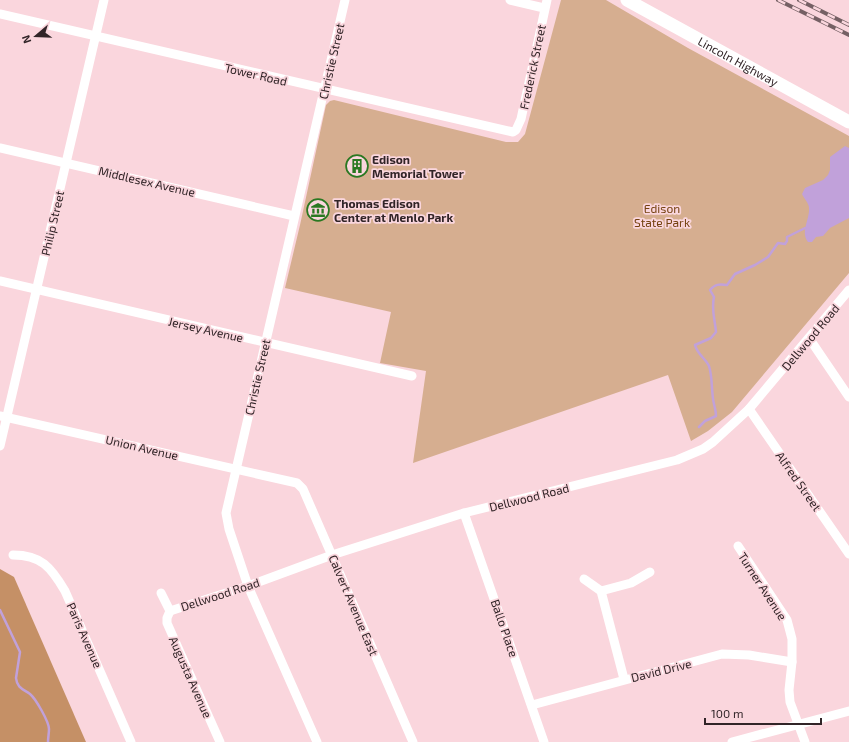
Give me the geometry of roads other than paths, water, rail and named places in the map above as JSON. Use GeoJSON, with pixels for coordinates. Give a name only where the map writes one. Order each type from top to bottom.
{"type":"FeatureCollection","features":[{"type":"Feature","properties":{"kind":"main road","name":"Lincoln Highway"},"geometry":{"type":"LineString","coordinates":[[627,0],[849,122]]}},
{"type":"Feature","properties":{"kind":"street","name":"Philip Street"},"geometry":{"type":"LineString","coordinates":[[0,446],[3,416],[36,289],[104,0]]}},
{"type":"Feature","properties":{"kind":"street","name":"Christie Street"},"geometry":{"type":"LineString","coordinates":[[317,742],[248,586],[226,518],[226,513],[345,0]]}},
{"type":"Feature","properties":{"kind":"street"},"geometry":{"type":"LineString","coordinates":[[510,0],[546,4]]}},
{"type":"Feature","properties":{"kind":"street","name":"Frederick Street"},"geometry":{"type":"LineString","coordinates":[[513,132],[516,130],[521,119],[546,4]]}},
{"type":"Feature","properties":{"kind":"street","name":"Tower Road"},"geometry":{"type":"LineString","coordinates":[[0,14],[513,132]]}},
{"type":"Feature","properties":{"kind":"street","name":"Middlesex Avenue"},"geometry":{"type":"LineString","coordinates":[[0,148],[66,162],[294,216]]}},
{"type":"Feature","properties":{"kind":"street","name":"Jersey Avenue"},"geometry":{"type":"LineString","coordinates":[[0,281],[412,376]]}},
{"type":"Feature","properties":{"kind":"street","name":"Dellwood Road"},"geometry":{"type":"LineString","coordinates":[[161,593],[170,611],[248,586],[332,555],[464,514],[677,460],[691,455],[704,449],[713,442],[749,409],[849,290]]}},
{"type":"Feature","properties":{"kind":"street"},"geometry":{"type":"LineString","coordinates":[[809,338],[849,397]]}},
{"type":"Feature","properties":{"kind":"street","name":"Alfred Street"},"geometry":{"type":"LineString","coordinates":[[749,409],[849,554]]}},
{"type":"Feature","properties":{"kind":"street","name":"Union Avenue"},"geometry":{"type":"LineString","coordinates":[[3,416],[285,479]]}},
{"type":"Feature","properties":{"kind":"street","name":"Calvert Avenue East"},"geometry":{"type":"LineString","coordinates":[[285,479],[297,482],[303,489],[413,742]]}},
{"type":"Feature","properties":{"kind":"street","name":"Ballo Place"},"geometry":{"type":"LineString","coordinates":[[464,514],[544,742]]}},
{"type":"Feature","properties":{"kind":"street","name":"Turner Avenue"},"geometry":{"type":"LineString","coordinates":[[738,546],[787,620],[792,639],[792,662],[788,690],[790,702],[806,742]]}},
{"type":"Feature","properties":{"kind":"street","name":"Paris Avenue"},"geometry":{"type":"LineString","coordinates":[[13,555],[24,555],[36,558],[47,566],[60,582],[65,590],[132,742]]}},
{"type":"Feature","properties":{"kind":"street"},"geometry":{"type":"LineString","coordinates":[[601,591],[631,583],[650,572]]}},
{"type":"Feature","properties":{"kind":"street"},"geometry":{"type":"LineString","coordinates":[[584,579],[601,591],[624,679]]}},
{"type":"Feature","properties":{"kind":"street","name":"Augusta Avenue"},"geometry":{"type":"LineString","coordinates":[[170,611],[167,618],[167,623],[220,742]]}},
{"type":"Feature","properties":{"kind":"street","name":"David Drive"},"geometry":{"type":"LineString","coordinates":[[532,705],[624,679],[722,654],[749,654],[792,662]]}},
{"type":"Feature","properties":{"kind":"street"},"geometry":{"type":"LineString","coordinates":[[732,742],[849,710]]}},
{"type":"Feature","properties":{"kind":"waterway"},"geometry":{"type":"LineString","coordinates":[[699,427],[705,421],[716,416],[709,366],[695,345],[711,338],[716,332],[713,310],[714,297],[710,290],[717,285],[727,285],[735,274],[768,257],[778,243],[785,244],[787,237],[805,228]]}},
{"type":"Feature","properties":{"kind":"waterway"},"geometry":{"type":"LineString","coordinates":[[0,610],[20,652],[16,678],[18,684],[33,697],[45,716],[49,729],[48,742]]}},
{"type":"Feature","properties":{"kind":"railway"},"geometry":{"type":"LineString","coordinates":[[778,0],[849,35]]}},
{"type":"Feature","properties":{"kind":"railway"},"geometry":{"type":"LineString","coordinates":[[799,0],[849,25]]}},
{"type":"Feature","properties":{"kind":"place","name":"Edison Memorial Tower"},"geometry":{"type":"Point","coordinates":[357,166]}},
{"type":"Feature","properties":{"kind":"place","name":"Thomas Edison Center at Menlo Park"},"geometry":{"type":"Point","coordinates":[318,210]}},
{"type":"Feature","properties":{"kind":"park label","name":"Edison State Park"},"geometry":{"type":"Point","coordinates":[662,215]}}]}
